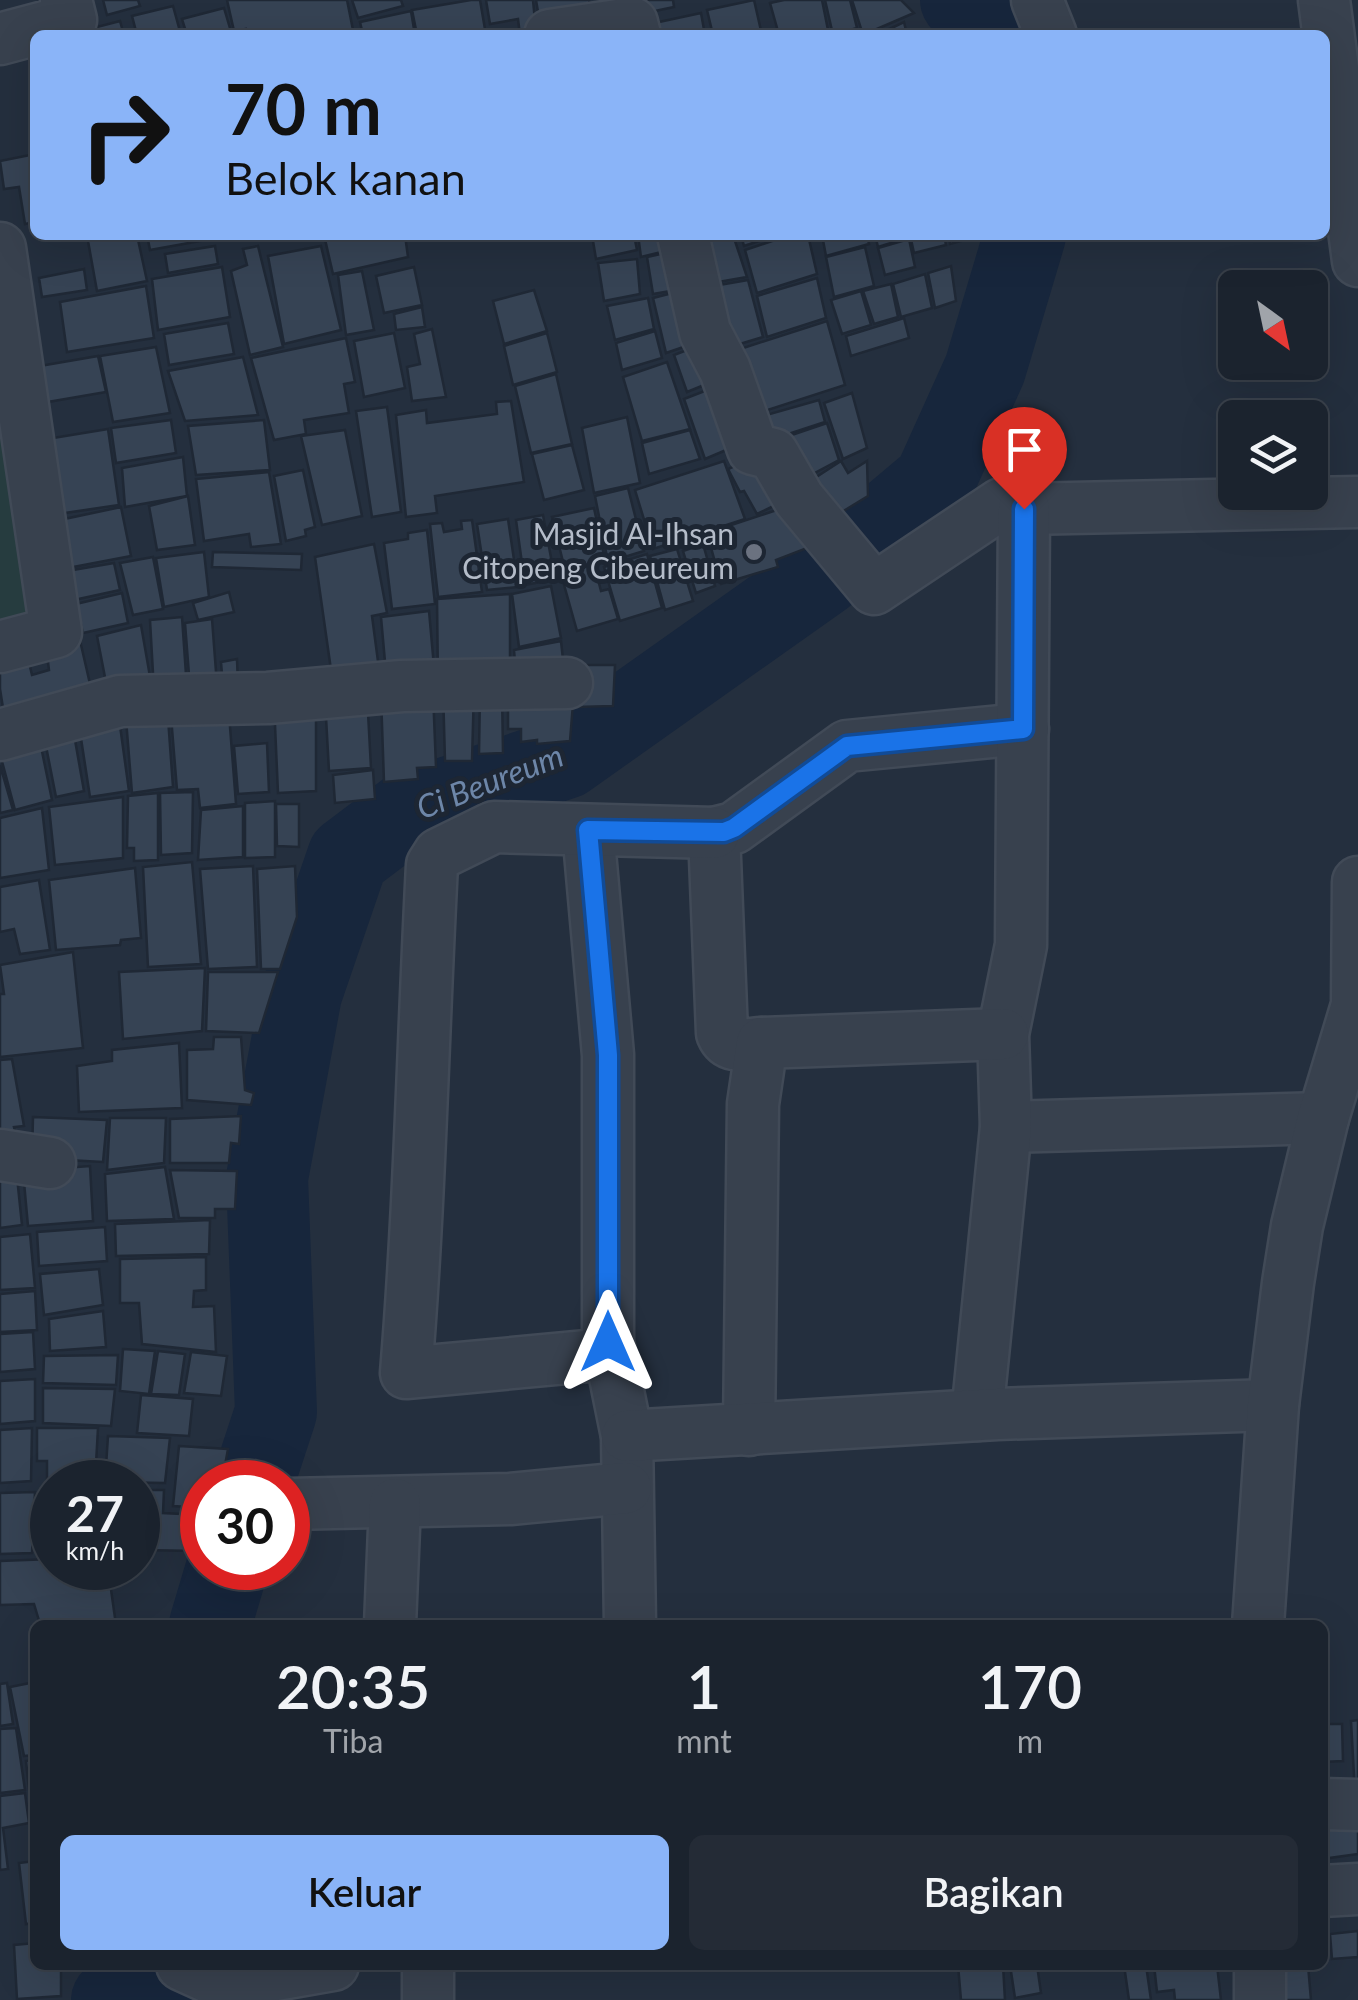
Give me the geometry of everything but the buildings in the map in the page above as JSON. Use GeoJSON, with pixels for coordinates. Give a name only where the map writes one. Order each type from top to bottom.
{"type":"FeatureCollection","features":[{"type":"Feature","properties":{"kind":"street"},"geometry":{"type":"LineString","coordinates":[[36,30],[71,20],[66,0]]}},
{"type":"Feature","properties":{"kind":"street"},"geometry":{"type":"LineString","coordinates":[[1037,0],[1049,30]]}},
{"type":"Feature","properties":{"kind":"street"},"geometry":{"type":"LineString","coordinates":[[1324,0],[1328,30]]}},
{"type":"Feature","properties":{"kind":"street"},"geometry":{"type":"LineString","coordinates":[[584,30],[632,23],[634,30]]}},
{"type":"Feature","properties":{"kind":"street"},"geometry":{"type":"LineString","coordinates":[[0,40],[30,32]]}},
{"type":"Feature","properties":{"kind":"street"},"geometry":{"type":"LineString","coordinates":[[1330,47],[1358,261]]}},
{"type":"Feature","properties":{"kind":"street"},"geometry":{"type":"LineString","coordinates":[[684,240],[704,332],[725,370],[753,449],[773,454],[799,499],[874,589],[1002,504],[1024,509],[1358,502]]}},
{"type":"Feature","properties":{"kind":"street"},"geometry":{"type":"LineString","coordinates":[[0,248],[56,632],[0,647]]}},
{"type":"Feature","properties":{"kind":"street"},"geometry":{"type":"LineString","coordinates":[[977,1415],[1006,1127],[1003,1034],[1020,944],[1024,509]]}},
{"type":"Feature","properties":{"kind":"street"},"geometry":{"type":"LineString","coordinates":[[0,735],[120,701],[268,698],[402,686],[568,683]]}},
{"type":"Feature","properties":{"kind":"street"},"geometry":{"type":"LineString","coordinates":[[608,1354],[406,1373],[416,1261],[421,1059],[432,865],[440,854],[486,828],[714,833],[734,828],[847,746],[1023,729]]}},
{"type":"Feature","properties":{"kind":"street"},"geometry":{"type":"LineString","coordinates":[[588,830],[608,1055],[608,1354],[627,1436],[630,1620]]}},
{"type":"Feature","properties":{"kind":"street"},"geometry":{"type":"LineString","coordinates":[[714,833],[722,1033],[731,1045],[1003,1034]]}},
{"type":"Feature","properties":{"kind":"street"},"geometry":{"type":"LineString","coordinates":[[1258,1620],[1273,1405],[1297,1226],[1323,1118],[1357,1004],[1358,882]]}},
{"type":"Feature","properties":{"kind":"street"},"geometry":{"type":"LineString","coordinates":[[749,1430],[754,1104],[762,1043]]}},
{"type":"Feature","properties":{"kind":"street"},"geometry":{"type":"LineString","coordinates":[[1006,1127],[1323,1118]]}},
{"type":"Feature","properties":{"kind":"street"},"geometry":{"type":"LineString","coordinates":[[0,1155],[50,1163]]}},
{"type":"Feature","properties":{"kind":"street"},"geometry":{"type":"LineString","coordinates":[[627,1436],[977,1415],[1273,1405]]}},
{"type":"Feature","properties":{"kind":"street"},"geometry":{"type":"LineString","coordinates":[[310,1504],[510,1499],[626,1488]]}},
{"type":"Feature","properties":{"kind":"street"},"geometry":{"type":"LineString","coordinates":[[390,1620],[395,1504]]}},
{"type":"Feature","properties":{"kind":"street"},"geometry":{"type":"LineString","coordinates":[[1328,1804],[1358,1805]]}},
{"type":"Feature","properties":{"kind":"street"},"geometry":{"type":"LineString","coordinates":[[1328,1891],[1358,1889]]}},
{"type":"Feature","properties":{"kind":"street"},"geometry":{"type":"LineString","coordinates":[[196,1972],[235,1970]]}},
{"type":"Feature","properties":{"kind":"street"},"geometry":{"type":"LineString","coordinates":[[428,1970],[428,2000]]}},
{"type":"Feature","properties":{"kind":"street"},"geometry":{"type":"LineString","coordinates":[[1260,1970],[1260,2000]]}},
{"type":"Feature","properties":{"kind":"green space"},"geometry":{"type":"Polygon","coordinates":[[[0,306],[38,620],[0,643],[0,306]]]}},
{"type":"Feature","properties":{"kind":"waterway","name":"Ci Beureum"},"geometry":{"type":"LineString","coordinates":[[961,0],[984,30]]}},
{"type":"Feature","properties":{"kind":"waterway","name":"Ci Beureum"},"geometry":{"type":"LineString","coordinates":[[260,1460],[276,1412],[267,1178],[301,994],[348,857],[409,811],[565,758],[822,576],[934,482],[985,369],[1024,240]]}},
{"type":"Feature","properties":{"kind":"waterway","name":"Ci Beureum"},"geometry":{"type":"LineString","coordinates":[[211,1620],[220,1590]]}},
{"type":"Feature","properties":{"kind":"waterway","name":"Ci Beureum"},"geometry":{"type":"LineString","coordinates":[[112,2000],[197,1970]]}},
{"type":"Feature","properties":{"kind":"place","name":"Masjid Al-Ihsan Citopeng Cibeureum"},"geometry":{"type":"Point","coordinates":[754,552]}},
{"type":"Feature","properties":{"kind":"route"},"geometry":{"type":"LineString","coordinates":[[608,1342],[608,1055],[588,830],[724,832],[847,746],[1023,729],[1024,509]]}}]}
